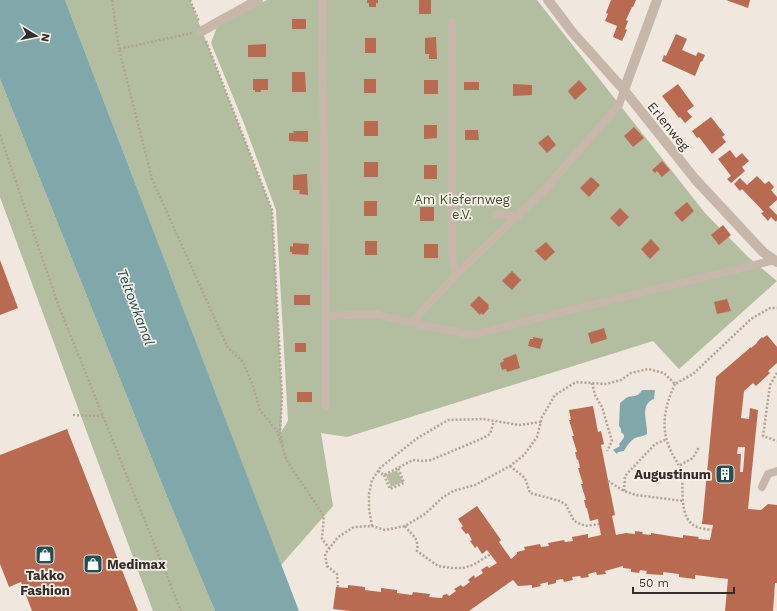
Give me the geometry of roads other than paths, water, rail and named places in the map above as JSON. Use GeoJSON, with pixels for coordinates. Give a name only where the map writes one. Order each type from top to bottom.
{"type":"FeatureCollection","features":[{"type":"Feature","properties":{"kind":"street"},"geometry":{"type":"LineString","coordinates":[[202,30],[258,0]]}},
{"type":"Feature","properties":{"kind":"street","name":"Erlenweg"},"geometry":{"type":"LineString","coordinates":[[548,0],[573,33],[624,90],[695,179],[763,252],[776,261]]}},
{"type":"Feature","properties":{"kind":"street"},"geometry":{"type":"LineString","coordinates":[[624,90],[658,0]]}},
{"type":"Feature","properties":{"kind":"lane"},"geometry":{"type":"LineString","coordinates":[[322,0],[326,406]]}},
{"type":"Feature","properties":{"kind":"lane"},"geometry":{"type":"LineString","coordinates":[[452,22],[453,263],[457,274]]}},
{"type":"Feature","properties":{"kind":"lane"},"geometry":{"type":"LineString","coordinates":[[411,323],[457,274],[547,187],[619,105],[624,90]]}},
{"type":"Feature","properties":{"kind":"lane"},"geometry":{"type":"LineString","coordinates":[[496,214],[518,216]]}},
{"type":"Feature","properties":{"kind":"lane"},"geometry":{"type":"LineString","coordinates":[[326,316],[376,314],[411,323],[473,335],[776,261]]}},
{"type":"Feature","properties":{"kind":"lane"},"geometry":{"type":"LineString","coordinates":[[762,487],[768,474],[777,471]]}},
{"type":"Feature","properties":{"kind":"water","name":"Teltowkanal"},"geometry":{"type":"Polygon","coordinates":[[[0,0],[65,0],[299,611],[215,611],[168,499],[0,79],[0,0]]]}},
{"type":"Feature","properties":{"kind":"water"},"geometry":{"type":"Polygon","coordinates":[[[642,390],[655,390],[654,399],[649,401],[645,409],[647,434],[635,438],[630,442],[624,451],[618,452],[617,454],[613,450],[620,446],[619,444],[624,436],[619,426],[620,403],[628,397],[639,394],[642,390]]]}},
{"type":"Feature","properties":{"kind":"place","name":"Augustinum"},"geometry":{"type":"Point","coordinates":[725,474]}},
{"type":"Feature","properties":{"kind":"place","name":"Takko Fashion"},"geometry":{"type":"Point","coordinates":[45,555]}},
{"type":"Feature","properties":{"kind":"place","name":"Medimax"},"geometry":{"type":"Point","coordinates":[93,564]}},
{"type":"Feature","properties":{"kind":"park label","name":"Am Kiefernweg e.V."},"geometry":{"type":"Point","coordinates":[462,206]}}]}
